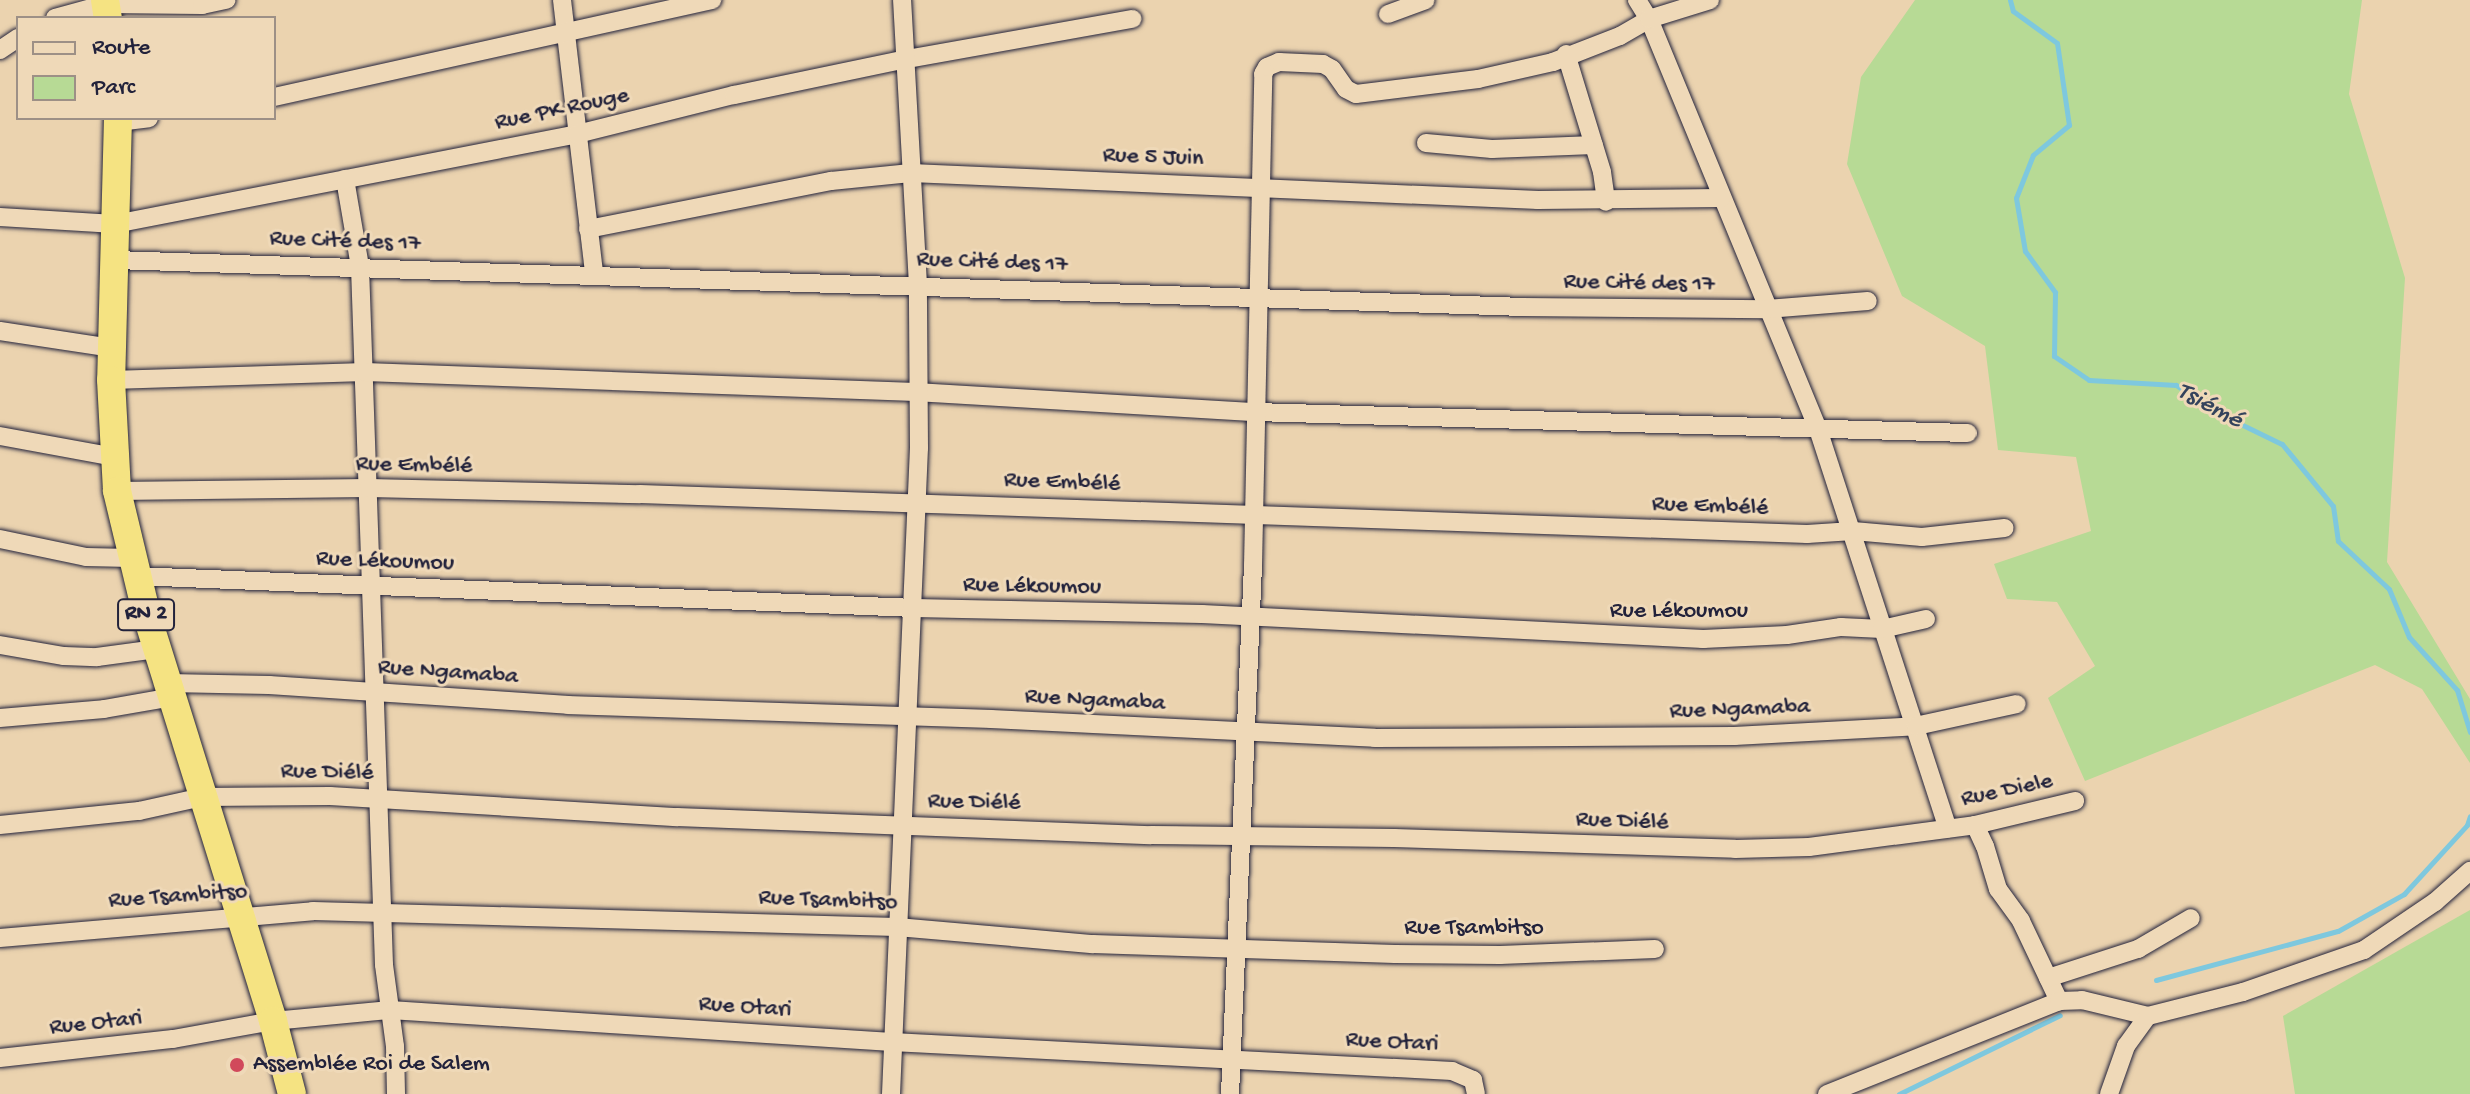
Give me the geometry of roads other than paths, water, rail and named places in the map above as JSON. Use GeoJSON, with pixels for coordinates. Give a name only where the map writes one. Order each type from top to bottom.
{"type":"FeatureCollection","features":[{"type":"Feature","properties":{"kind":"highway","name":"RN 2"},"geometry":{"type":"LineString","coordinates":[[118,120],[111,380],[117,491],[133,567],[156,649],[273,1021],[292,1094]]}},
{"type":"Feature","properties":{"kind":"street"},"geometry":{"type":"LineString","coordinates":[[64,16],[107,7],[202,5],[226,0]]}},
{"type":"Feature","properties":{"kind":"street"},"geometry":{"type":"LineString","coordinates":[[562,0],[563,33],[594,274]]}},
{"type":"Feature","properties":{"kind":"street"},"geometry":{"type":"LineString","coordinates":[[276,97],[712,0]]}},
{"type":"Feature","properties":{"kind":"street"},"geometry":{"type":"LineString","coordinates":[[891,1094],[917,501],[918,285],[902,0]]}},
{"type":"Feature","properties":{"kind":"street"},"geometry":{"type":"LineString","coordinates":[[1388,14],[1426,0]]}},
{"type":"Feature","properties":{"kind":"street"},"geometry":{"type":"LineString","coordinates":[[1637,0],[1649,19],[1818,429],[1948,828]]}},
{"type":"Feature","properties":{"kind":"street"},"geometry":{"type":"LineString","coordinates":[[1230,1094],[1250,616],[1261,83],[1267,67],[1272,63],[1328,66],[1346,89],[1356,94],[1478,79],[1553,62],[1566,54],[1620,36],[1649,19],[1710,0]]}},
{"type":"Feature","properties":{"kind":"street","name":"Rue PK Rouge"},"geometry":{"type":"LineString","coordinates":[[0,217],[115,224],[577,134],[734,95],[907,59],[1132,19]]}},
{"type":"Feature","properties":{"kind":"street"},"geometry":{"type":"LineString","coordinates":[[1566,54],[1594,145],[1606,202]]}},
{"type":"Feature","properties":{"kind":"street"},"geometry":{"type":"LineString","coordinates":[[1426,143],[1492,149],[1594,145]]}},
{"type":"Feature","properties":{"kind":"street","name":"Rue 5 Juin"},"geometry":{"type":"LineString","coordinates":[[588,229],[817,183],[911,173],[1606,202],[1721,198]]}},
{"type":"Feature","properties":{"kind":"street"},"geometry":{"type":"LineString","coordinates":[[345,179],[360,267],[381,798],[382,912],[395,1046],[396,1094]]}},
{"type":"Feature","properties":{"kind":"street","name":"Rue Cité des 17"},"geometry":{"type":"LineString","coordinates":[[115,260],[1522,307],[1767,309],[1868,301]]}},
{"type":"Feature","properties":{"kind":"street"},"geometry":{"type":"LineString","coordinates":[[0,331],[113,348]]}},
{"type":"Feature","properties":{"kind":"street"},"geometry":{"type":"LineString","coordinates":[[111,380],[365,372],[916,392],[1255,412],[1968,433]]}},
{"type":"Feature","properties":{"kind":"street"},"geometry":{"type":"LineString","coordinates":[[0,436],[114,457]]}},
{"type":"Feature","properties":{"kind":"street","name":"Rue Embélé"},"geometry":{"type":"LineString","coordinates":[[117,491],[369,488],[917,501],[1807,534],[1853,531],[1922,537],[2005,528]]}},
{"type":"Feature","properties":{"kind":"street","name":"Rue Lékoumou"},"geometry":{"type":"LineString","coordinates":[[0,539],[133,567],[371,584],[914,608],[1250,616],[1703,639],[1787,635],[1841,627],[1882,629],[1926,619]]}},
{"type":"Feature","properties":{"kind":"street"},"geometry":{"type":"LineString","coordinates":[[0,645],[64,656],[97,657],[156,649]]}},
{"type":"Feature","properties":{"kind":"street","name":"Rue Ngamaba"},"geometry":{"type":"LineString","coordinates":[[0,718],[104,709],[170,690],[376,692],[568,705],[909,716],[1375,738],[1542,739],[1734,736],[1916,726],[2017,704]]}},
{"type":"Feature","properties":{"kind":"street","name":"Rue Diélé"},"geometry":{"type":"LineString","coordinates":[[0,825],[139,811],[202,797],[381,798],[677,817],[1735,849],[1809,847],[1948,828]]}},
{"type":"Feature","properties":{"kind":"street","name":"Rue Diele"},"geometry":{"type":"LineString","coordinates":[[1948,828],[1975,825],[2075,801]]}},
{"type":"Feature","properties":{"kind":"street"},"geometry":{"type":"LineString","coordinates":[[1975,825],[1998,889],[2021,921],[2059,1001]]}},
{"type":"Feature","properties":{"kind":"street"},"geometry":{"type":"LineString","coordinates":[[1827,1094],[2059,1001],[2082,1000],[2148,1016],[2243,992],[2364,950],[2435,902],[2470,871]]}},
{"type":"Feature","properties":{"kind":"street","name":"Rue Tsambitso"},"geometry":{"type":"LineString","coordinates":[[0,938],[313,911],[897,927],[1093,944],[1500,955],[1655,949]]}},
{"type":"Feature","properties":{"kind":"street"},"geometry":{"type":"LineString","coordinates":[[2048,978],[2138,949],[2191,918]]}},
{"type":"Feature","properties":{"kind":"street","name":"Rue Otari"},"geometry":{"type":"LineString","coordinates":[[0,1058],[173,1039],[273,1021],[390,1010],[892,1042],[1452,1071],[1473,1080],[1476,1094]]}},
{"type":"Feature","properties":{"kind":"street"},"geometry":{"type":"LineString","coordinates":[[2109,1094],[2126,1046],[2148,1016]]}},
{"type":"Feature","properties":{"kind":"waterway","name":"Tsiémé"},"geometry":{"type":"LineString","coordinates":[[2010,0],[2013,11],[2057,43],[2069,125],[2033,155],[2016,198],[2025,251],[2055,292],[2054,356],[2089,380],[2176,385],[2216,412],[2282,444],[2333,506],[2338,541],[2389,589],[2409,637],[2457,690],[2470,732]]}},
{"type":"Feature","properties":{"kind":"waterway"},"geometry":{"type":"LineString","coordinates":[[2156,980],[2338,931],[2404,894],[2467,825],[2470,816]]}},
{"type":"Feature","properties":{"kind":"waterway"},"geometry":{"type":"LineString","coordinates":[[1899,1094],[2060,1015]]}},
{"type":"Feature","properties":{"kind":"place","name":"Assemblée Roi de Salem"},"geometry":{"type":"Point","coordinates":[237,1065]}}]}
